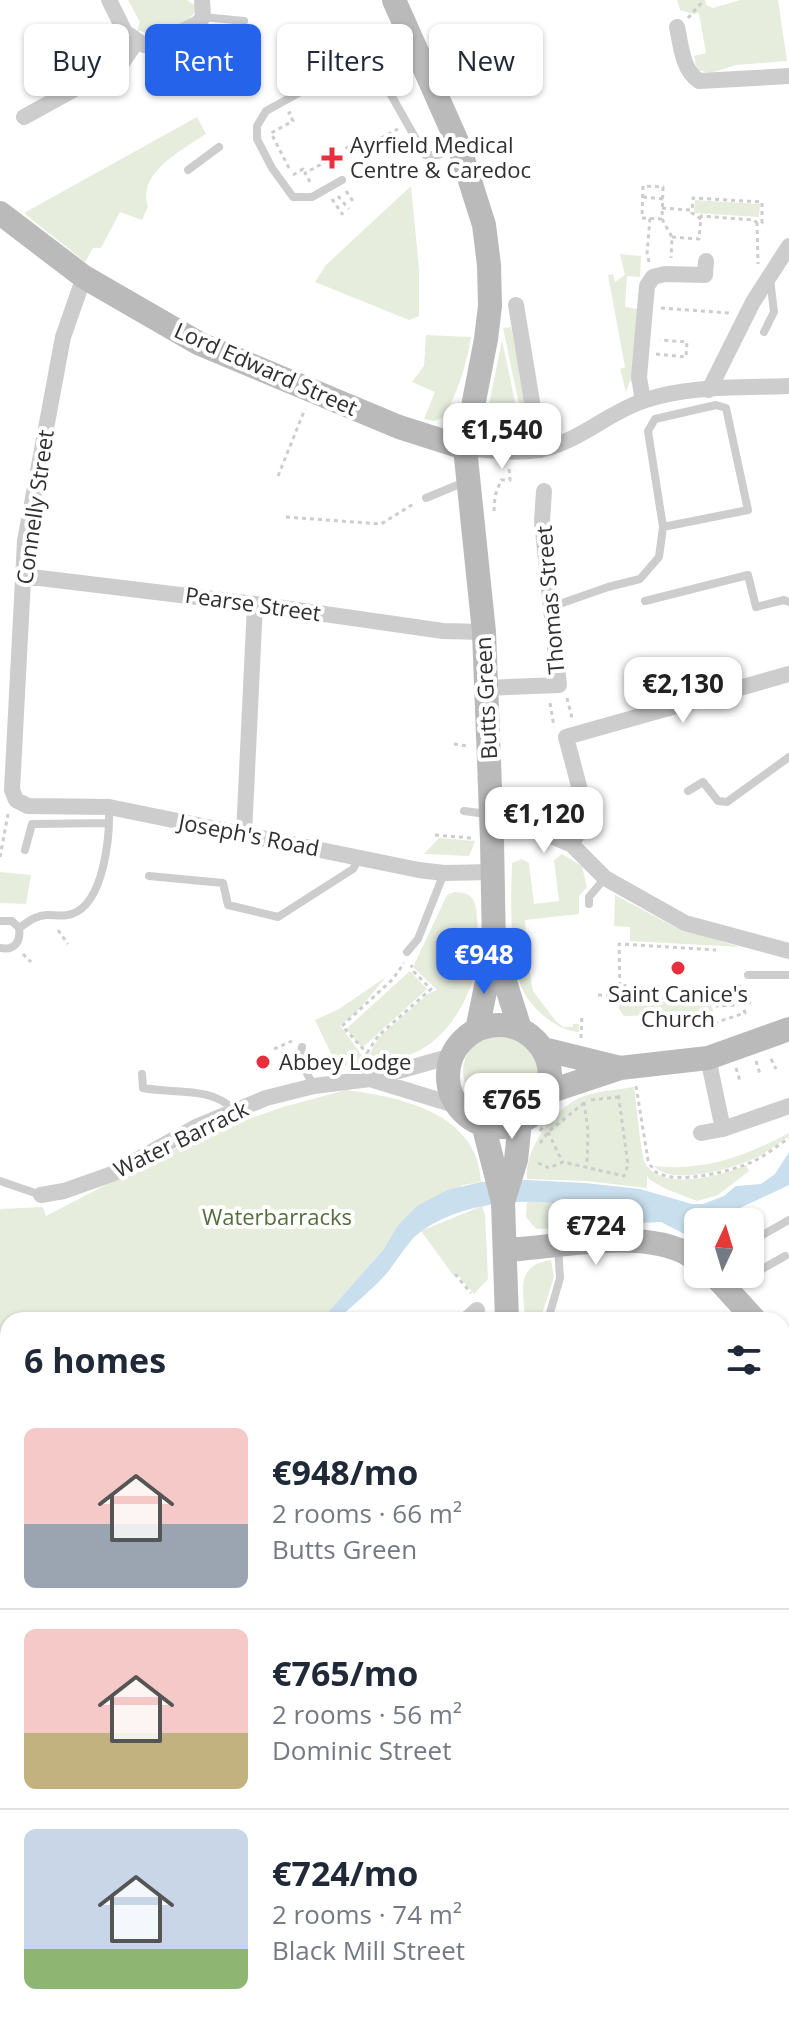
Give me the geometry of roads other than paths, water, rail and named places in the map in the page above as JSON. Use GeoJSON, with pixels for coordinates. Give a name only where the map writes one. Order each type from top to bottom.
{"type":"FeatureCollection","features":[{"type":"Feature","properties":{"kind":"street"},"geometry":{"type":"LineString","coordinates":[[109,0],[125,32],[144,45],[156,45],[198,23],[203,8]]}},
{"type":"Feature","properties":{"kind":"street","name":"Butts Green"},"geometry":{"type":"LineString","coordinates":[[394,0],[459,146],[484,225],[490,291],[486,339],[465,448],[484,632],[486,759],[493,872],[494,948],[477,1030]]}},
{"type":"Feature","properties":{"kind":"street"},"geometry":{"type":"LineString","coordinates":[[677,27],[683,57],[692,77],[699,81],[789,76]]}},
{"type":"Feature","properties":{"kind":"street"},"geometry":{"type":"LineString","coordinates":[[24,117],[122,63],[136,42]]}},
{"type":"Feature","properties":{"kind":"street","name":"Lord Edward Street"},"geometry":{"type":"LineString","coordinates":[[0,213],[84,277],[200,344],[399,427],[465,448]]}},
{"type":"Feature","properties":{"kind":"street"},"geometry":{"type":"LineString","coordinates":[[709,390],[764,275],[789,246]]}},
{"type":"Feature","properties":{"kind":"street"},"geometry":{"type":"LineString","coordinates":[[643,401],[639,377],[648,345],[647,286],[661,275],[705,275],[707,253]]}},
{"type":"Feature","properties":{"kind":"street","name":"Connelly Street"},"geometry":{"type":"LineString","coordinates":[[14,795],[25,541],[63,337],[84,277]]}},
{"type":"Feature","properties":{"kind":"street"},"geometry":{"type":"LineString","coordinates":[[516,305],[540,450]]}},
{"type":"Feature","properties":{"kind":"street"},"geometry":{"type":"LineString","coordinates":[[465,448],[540,450],[570,439],[619,411],[664,395],[789,386]]}},
{"type":"Feature","properties":{"kind":"street","name":"Thomas Street"},"geometry":{"type":"LineString","coordinates":[[486,688],[559,685],[542,521],[544,491]]}},
{"type":"Feature","properties":{"kind":"street","name":"Pearse Street"},"geometry":{"type":"LineString","coordinates":[[23,576],[443,631],[484,632]]}},
{"type":"Feature","properties":{"kind":"street"},"geometry":{"type":"LineString","coordinates":[[244,834],[255,604]]}},
{"type":"Feature","properties":{"kind":"street"},"geometry":{"type":"LineString","coordinates":[[572,845],[585,809],[566,737],[789,674]]}},
{"type":"Feature","properties":{"kind":"street","name":"Joseph's Road"},"geometry":{"type":"LineString","coordinates":[[14,795],[28,806],[244,834],[444,873],[493,872]]}},
{"type":"Feature","properties":{"kind":"street"},"geometry":{"type":"LineString","coordinates":[[491,815],[526,825],[572,845],[605,878],[685,923],[789,951]]}},
{"type":"Feature","properties":{"kind":"street","name":"Butts Green"},"geometry":{"type":"LineString","coordinates":[[494,948],[520,1029]]}},
{"type":"Feature","properties":{"kind":"street"},"geometry":{"type":"LineString","coordinates":[[556,1098],[549,1062],[543,1049],[533,1037],[520,1029],[491,1025],[477,1030],[466,1036],[452,1056],[448,1073],[450,1091],[458,1106],[469,1117],[496,1127],[520,1122],[541,1105],[556,1098],[708,1058],[789,1029]]}},
{"type":"Feature","properties":{"kind":"street"},"geometry":{"type":"LineString","coordinates":[[543,1049],[622,1081]]}},
{"type":"Feature","properties":{"kind":"street","name":"Water Barrack"},"geometry":{"type":"LineString","coordinates":[[41,1195],[64,1191],[112,1174],[196,1127],[266,1098],[314,1086],[370,1079],[452,1056]]}},
{"type":"Feature","properties":{"kind":"street"},"geometry":{"type":"LineString","coordinates":[[708,1058],[723,1129]]}},
{"type":"Feature","properties":{"kind":"street","name":"Water Barrack"},"geometry":{"type":"LineString","coordinates":[[370,1079],[458,1106]]}},
{"type":"Feature","properties":{"kind":"street"},"geometry":{"type":"LineString","coordinates":[[701,1133],[723,1129],[789,1106]]}},
{"type":"Feature","properties":{"kind":"street"},"geometry":{"type":"LineString","coordinates":[[507,1312],[503,1208],[514,1165],[520,1122]]}},
{"type":"Feature","properties":{"kind":"street"},"geometry":{"type":"LineString","coordinates":[[483,1124],[514,1165]]}},
{"type":"Feature","properties":{"kind":"street"},"geometry":{"type":"LineString","coordinates":[[505,1250],[623,1241],[660,1243],[684,1252]]}},
{"type":"Feature","properties":{"kind":"street"},"geometry":{"type":"LineString","coordinates":[[726,1288],[748,1312]]}},
{"type":"Feature","properties":{"kind":"lane"},"geometry":{"type":"LineString","coordinates":[[203,8],[244,21]]}},
{"type":"Feature","properties":{"kind":"lane"},"geometry":{"type":"LineString","coordinates":[[413,53],[418,50]]}},
{"type":"Feature","properties":{"kind":"lane"},"geometry":{"type":"LineString","coordinates":[[293,96],[266,111],[257,126],[257,139],[272,168],[293,197],[323,191],[342,180]]}},
{"type":"Feature","properties":{"kind":"lane"},"geometry":{"type":"LineString","coordinates":[[392,96],[425,155],[438,155],[459,146]]}},
{"type":"Feature","properties":{"kind":"lane"},"geometry":{"type":"LineString","coordinates":[[188,170],[219,147]]}},
{"type":"Feature","properties":{"kind":"lane"},"geometry":{"type":"LineString","coordinates":[[764,275],[774,312],[764,332]]}},
{"type":"Feature","properties":{"kind":"lane"},"geometry":{"type":"LineString","coordinates":[[551,607],[640,579],[659,557],[663,527],[648,431],[655,419],[716,405],[726,408],[748,510],[663,527]]}},
{"type":"Feature","properties":{"kind":"lane"},"geometry":{"type":"LineString","coordinates":[[426,498],[467,481]]}},
{"type":"Feature","properties":{"kind":"lane"},"geometry":{"type":"LineString","coordinates":[[645,601],[748,575],[756,607],[784,600],[789,602]]}},
{"type":"Feature","properties":{"kind":"lane"},"geometry":{"type":"LineString","coordinates":[[688,791],[703,782],[718,801],[727,802],[789,757]]}},
{"type":"Feature","properties":{"kind":"lane"},"geometry":{"type":"LineString","coordinates":[[464,811],[491,815]]}},
{"type":"Feature","properties":{"kind":"lane"},"geometry":{"type":"LineString","coordinates":[[19,928],[36,917],[73,914],[88,904],[97,892],[109,815],[32,824],[25,850]]}},
{"type":"Feature","properties":{"kind":"lane"},"geometry":{"type":"LineString","coordinates":[[149,876],[223,883],[228,905],[278,917],[353,869],[358,865],[359,858]]}},
{"type":"Feature","properties":{"kind":"lane"},"geometry":{"type":"LineString","coordinates":[[407,952],[418,939],[444,873]]}},
{"type":"Feature","properties":{"kind":"lane"},"geometry":{"type":"LineString","coordinates":[[589,904],[589,897],[605,878]]}},
{"type":"Feature","properties":{"kind":"lane"},"geometry":{"type":"LineString","coordinates":[[0,921],[12,921],[19,928],[20,936],[11,949],[0,948]]}},
{"type":"Feature","properties":{"kind":"lane"},"geometry":{"type":"LineString","coordinates":[[748,975],[789,975]]}},
{"type":"Feature","properties":{"kind":"lane"},"geometry":{"type":"LineString","coordinates":[[302,1047],[300,1055],[314,1086]]}},
{"type":"Feature","properties":{"kind":"lane"},"geometry":{"type":"LineString","coordinates":[[142,1074],[143,1088],[211,1094],[224,1099],[234,1110]]}},
{"type":"Feature","properties":{"kind":"lane"},"geometry":{"type":"LineString","coordinates":[[0,1181],[41,1195]]}},
{"type":"Feature","properties":{"kind":"lane"},"geometry":{"type":"LineString","coordinates":[[764,1234],[789,1220]]}},
{"type":"Feature","properties":{"kind":"lane"},"geometry":{"type":"LineString","coordinates":[[550,1312],[560,1278],[558,1246]]}},
{"type":"Feature","properties":{"kind":"lane"},"geometry":{"type":"LineString","coordinates":[[764,1269],[785,1256]]}},
{"type":"Feature","properties":{"kind":"water"},"geometry":{"type":"Polygon","coordinates":[[[789,1152],[789,1185],[740,1208],[684,1208],[684,1234],[661,1222],[617,1224],[561,1204],[544,1202],[489,1205],[454,1214],[418,1234],[381,1279],[346,1312],[328,1312],[383,1250],[398,1225],[417,1206],[447,1190],[481,1182],[526,1180],[585,1183],[640,1189],[692,1204],[703,1204],[724,1196],[736,1186],[761,1184],[775,1174],[789,1152]]]}},
{"type":"Feature","properties":{"kind":"place","name":"Ayrfield Medical Centre & Caredoc"},"geometry":{"type":"Point","coordinates":[332,158]}},
{"type":"Feature","properties":{"kind":"place","name":"Saint Canice's Church"},"geometry":{"type":"Point","coordinates":[678,968]}},
{"type":"Feature","properties":{"kind":"place","name":"Abbey Lodge"},"geometry":{"type":"Point","coordinates":[263,1062]}},
{"type":"Feature","properties":{"kind":"park label","name":"Waterbarracks"},"geometry":{"type":"Point","coordinates":[277,1217]}}]}
